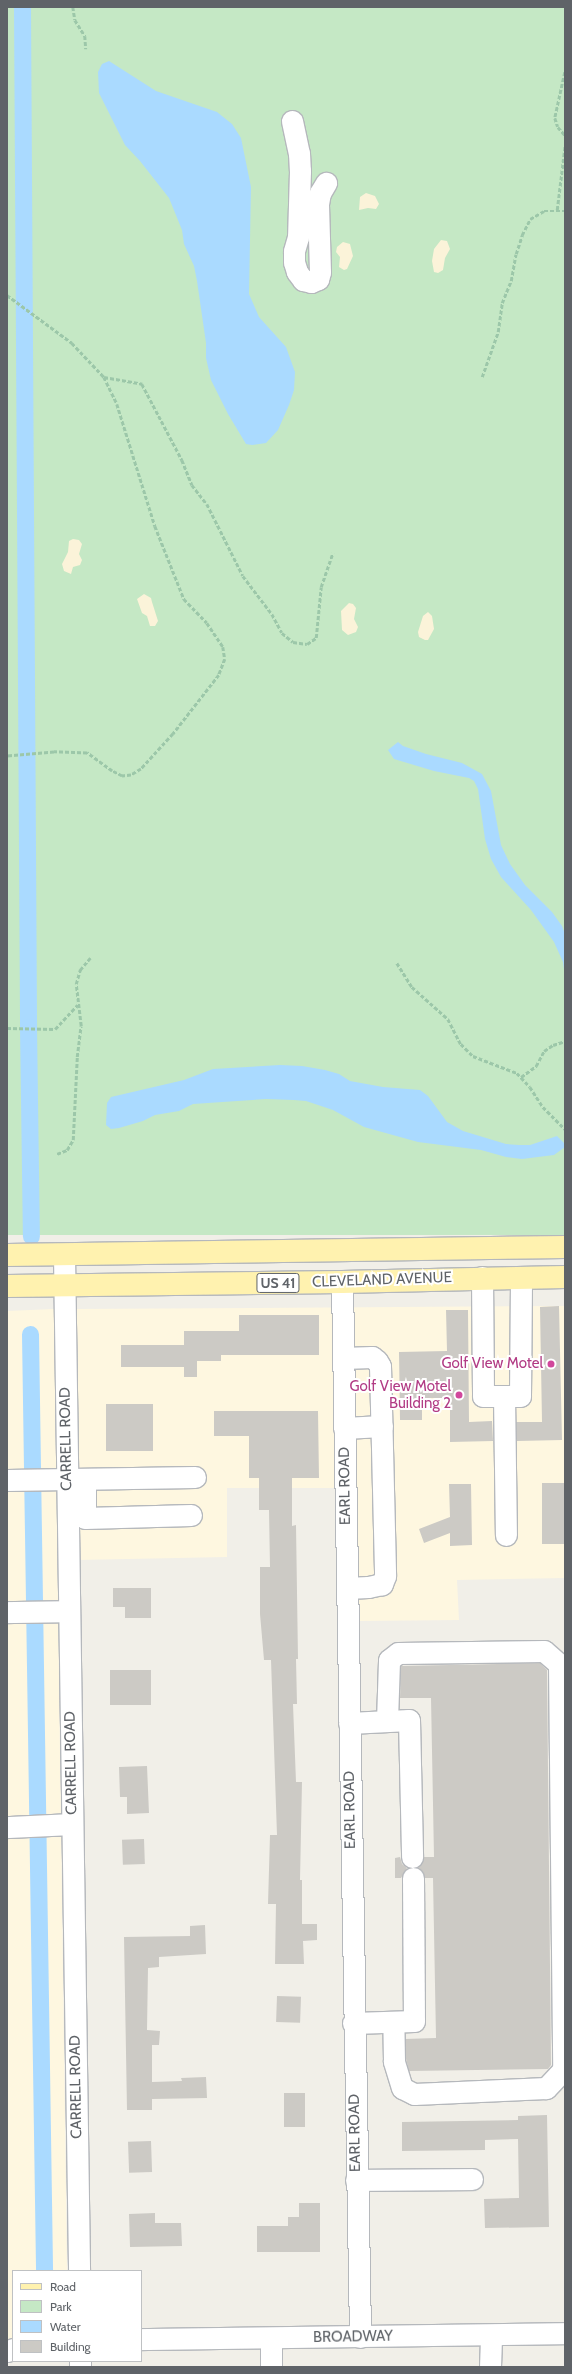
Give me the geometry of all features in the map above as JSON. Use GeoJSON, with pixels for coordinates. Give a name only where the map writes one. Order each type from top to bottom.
{"type":"FeatureCollection","features":[{"type":"Feature","properties":{"kind":"main road","name":"CLEVELAND AVENUE"},"geometry":{"type":"LineString","coordinates":[[7,1255],[565,1247]]}},
{"type":"Feature","properties":{"kind":"main road","name":"CLEVELAND AVENUE"},"geometry":{"type":"LineString","coordinates":[[7,1286],[342,1282],[482,1277],[565,1276]]}},
{"type":"Feature","properties":{"kind":"street"},"geometry":{"type":"LineString","coordinates":[[292,121],[300,165],[298,236],[294,251],[294,262],[297,272],[303,280],[311,282],[318,279],[320,272],[318,204],[320,193],[326,183]]}},
{"type":"Feature","properties":{"kind":"street","name":"CARRELL ROAD"},"geometry":{"type":"LineString","coordinates":[[64,1255],[64,1285],[76,1480],[62,1611],[72,1824],[79,2270]]}},
{"type":"Feature","properties":{"kind":"street"},"geometry":{"type":"LineString","coordinates":[[482,1277],[483,1396],[520,1396],[521,1277]]}},
{"type":"Feature","properties":{"kind":"street","name":"EARL ROAD"},"geometry":{"type":"LineString","coordinates":[[342,1282],[353,2023],[360,2337]]}},
{"type":"Feature","properties":{"kind":"street"},"geometry":{"type":"LineString","coordinates":[[343,1358],[372,1358],[377,1361],[380,1366],[385,1576],[382,1584],[368,1587],[347,1588]]}},
{"type":"Feature","properties":{"kind":"street"},"geometry":{"type":"LineString","coordinates":[[504,1396],[506,1535]]}},
{"type":"Feature","properties":{"kind":"street"},"geometry":{"type":"LineString","coordinates":[[344,1428],[382,1426]]}},
{"type":"Feature","properties":{"kind":"street"},"geometry":{"type":"LineString","coordinates":[[7,1480],[195,1477]]}},
{"type":"Feature","properties":{"kind":"street"},"geometry":{"type":"LineString","coordinates":[[76,1480],[85,1518],[191,1515]]}},
{"type":"Feature","properties":{"kind":"street"},"geometry":{"type":"LineString","coordinates":[[12,1612],[62,1611]]}},
{"type":"Feature","properties":{"kind":"street"},"geometry":{"type":"LineString","coordinates":[[387,1721],[389,1660],[398,1653],[544,1651],[559,1664],[563,2070],[546,2088],[414,2094],[402,2088],[394,2061],[393,2022]]}},
{"type":"Feature","properties":{"kind":"street"},"geometry":{"type":"LineString","coordinates":[[349,1723],[409,1720],[412,1857]]}},
{"type":"Feature","properties":{"kind":"street"},"geometry":{"type":"LineString","coordinates":[[7,1827],[72,1824]]}},
{"type":"Feature","properties":{"kind":"street"},"geometry":{"type":"LineString","coordinates":[[353,2023],[414,2021],[413,1878]]}},
{"type":"Feature","properties":{"kind":"street"},"geometry":{"type":"LineString","coordinates":[[356,2180],[472,2179]]}},
{"type":"Feature","properties":{"kind":"street","name":"BROADWAY"},"geometry":{"type":"LineString","coordinates":[[142,2339],[565,2333]]}},
{"type":"Feature","properties":{"kind":"street"},"geometry":{"type":"LineString","coordinates":[[490,2367],[491,2335]]}},
{"type":"Feature","properties":{"kind":"street"},"geometry":{"type":"LineString","coordinates":[[271,2338],[272,2367]]}},
{"type":"Feature","properties":{"kind":"path"},"geometry":{"type":"LineString","coordinates":[[73,7],[75,20],[85,36],[86,49]]}},
{"type":"Feature","properties":{"kind":"path"},"geometry":{"type":"LineString","coordinates":[[565,72],[555,118],[558,127],[565,135]]}},
{"type":"Feature","properties":{"kind":"path"},"geometry":{"type":"LineString","coordinates":[[557,210],[565,145]]}},
{"type":"Feature","properties":{"kind":"path"},"geometry":{"type":"LineString","coordinates":[[482,377],[498,332],[502,303],[511,281],[516,254],[522,235],[530,219],[544,211],[565,211]]}},
{"type":"Feature","properties":{"kind":"path"},"geometry":{"type":"LineString","coordinates":[[7,295],[55,330],[90,360],[104,377],[117,404],[155,526],[181,593],[216,636],[224,648],[225,659],[219,675],[174,734],[141,769],[131,775],[122,776],[112,771],[87,753],[54,752],[7,756]]}},
{"type":"Feature","properties":{"kind":"path"},"geometry":{"type":"LineString","coordinates":[[104,377],[142,384],[182,460],[192,485],[207,504],[243,576],[272,614],[282,633],[293,642],[307,644],[316,638],[321,587],[332,553]]}},
{"type":"Feature","properties":{"kind":"path"},"geometry":{"type":"LineString","coordinates":[[57,1154],[67,1150],[73,1140],[77,1057],[81,1026],[76,984],[80,970],[90,958]]}},
{"type":"Feature","properties":{"kind":"path"},"geometry":{"type":"LineString","coordinates":[[397,963],[412,987],[448,1019],[461,1044],[473,1056],[517,1073],[530,1087],[543,1107],[565,1129]]}},
{"type":"Feature","properties":{"kind":"path"},"geometry":{"type":"LineString","coordinates":[[7,1028],[55,1029],[78,1005]]}},
{"type":"Feature","properties":{"kind":"path"},"geometry":{"type":"LineString","coordinates":[[520,1077],[536,1066],[544,1051],[553,1045],[565,1041]]}},
{"type":"Feature","properties":{"kind":"shaded area"},"geometry":{"type":"Polygon","coordinates":[[[565,1306],[565,1578],[457,1580],[459,1620],[358,1621],[356,1488],[227,1488],[227,1557],[77,1560],[74,1309],[565,1306]]]}},
{"type":"Feature","properties":{"kind":"shaded area"},"geometry":{"type":"Polygon","coordinates":[[[54,1309],[67,2270],[12,2270],[12,2340],[7,2342],[7,1311],[54,1309]]]}},
{"type":"Feature","properties":{"kind":"green space"},"geometry":{"type":"Polygon","coordinates":[[[7,7],[565,7],[565,1235],[7,1235],[7,7]]]}},
{"type":"Feature","properties":{"kind":"sand"},"geometry":{"type":"Polygon","coordinates":[[[366,193],[375,196],[379,204],[376,209],[368,208],[359,210],[360,197],[366,193]]]}},
{"type":"Feature","properties":{"kind":"sand"},"geometry":{"type":"Polygon","coordinates":[[[441,240],[447,241],[450,249],[445,258],[443,270],[438,273],[434,272],[432,261],[434,249],[441,240]]]}},
{"type":"Feature","properties":{"kind":"sand"},"geometry":{"type":"Polygon","coordinates":[[[343,242],[350,244],[353,256],[347,269],[344,270],[339,267],[340,257],[336,252],[337,247],[343,242]]]}},
{"type":"Feature","properties":{"kind":"sand"},"geometry":{"type":"Polygon","coordinates":[[[73,539],[79,540],[82,544],[79,554],[82,560],[80,565],[73,567],[71,574],[64,571],[62,564],[68,552],[69,541],[73,539]]]}},
{"type":"Feature","properties":{"kind":"sand"},"geometry":{"type":"Polygon","coordinates":[[[144,594],[151,598],[158,621],[155,626],[150,626],[147,616],[142,613],[137,599],[144,594]]]}},
{"type":"Feature","properties":{"kind":"sand"},"geometry":{"type":"Polygon","coordinates":[[[349,603],[353,604],[356,608],[354,619],[358,627],[356,632],[348,635],[342,630],[341,611],[349,603]]]}},
{"type":"Feature","properties":{"kind":"sand"},"geometry":{"type":"Polygon","coordinates":[[[428,612],[432,616],[434,629],[428,640],[425,640],[419,637],[418,632],[423,616],[428,612]]]}},
{"type":"Feature","properties":{"kind":"water"},"geometry":{"type":"Polygon","coordinates":[[[109,61],[156,91],[217,112],[232,124],[241,138],[251,187],[249,294],[259,317],[286,347],[295,372],[294,390],[289,405],[278,430],[266,443],[252,445],[246,444],[228,414],[211,380],[206,358],[206,343],[197,281],[194,266],[184,244],[182,230],[169,198],[140,161],[125,145],[99,93],[98,72],[102,64],[109,61]]]}},
{"type":"Feature","properties":{"kind":"water"},"geometry":{"type":"Polygon","coordinates":[[[398,742],[403,746],[426,754],[462,763],[482,774],[491,791],[501,845],[510,864],[525,885],[552,912],[562,926],[565,934],[565,977],[563,962],[554,942],[531,910],[501,877],[491,859],[485,839],[478,789],[474,781],[469,778],[434,771],[394,759],[388,750],[398,742]]]}},
{"type":"Feature","properties":{"kind":"water"},"geometry":{"type":"Polygon","coordinates":[[[280,1065],[302,1066],[325,1070],[339,1074],[350,1081],[383,1087],[420,1090],[428,1096],[447,1122],[463,1131],[506,1144],[519,1145],[530,1145],[557,1136],[565,1144],[565,1147],[554,1155],[522,1159],[506,1157],[481,1150],[418,1142],[364,1127],[333,1110],[306,1101],[294,1100],[266,1099],[193,1104],[179,1111],[155,1115],[143,1121],[119,1128],[111,1129],[106,1125],[107,1103],[111,1097],[184,1080],[213,1069],[280,1065]]]}},
{"type":"Feature","properties":{"kind":"building","name":"Golf View Motel"},"geometry":{"type":"Polygon","coordinates":[[[559,1306],[562,1440],[517,1441],[516,1422],[542,1422],[540,1307],[559,1306]]]}},
{"type":"Feature","properties":{"kind":"building"},"geometry":{"type":"Polygon","coordinates":[[[446,1310],[468,1310],[469,1422],[492,1421],[493,1441],[450,1442],[450,1398],[422,1398],[422,1420],[400,1420],[399,1352],[447,1351],[446,1310]]]}},
{"type":"Feature","properties":{"kind":"building"},"geometry":{"type":"Polygon","coordinates":[[[239,1315],[319,1315],[319,1355],[221,1355],[221,1361],[197,1361],[197,1377],[184,1377],[184,1367],[121,1367],[121,1345],[184,1345],[184,1331],[239,1331],[239,1315]]]}},
{"type":"Feature","properties":{"kind":"building"},"geometry":{"type":"Polygon","coordinates":[[[106,1404],[153,1404],[153,1451],[106,1451],[106,1404]]]}},
{"type":"Feature","properties":{"kind":"building"},"geometry":{"type":"Polygon","coordinates":[[[214,1411],[318,1411],[319,1478],[292,1478],[292,1526],[296,1525],[298,1659],[296,1659],[297,1704],[293,1704],[296,1782],[302,1782],[300,1880],[302,1880],[302,1924],[317,1924],[317,1940],[303,1941],[304,1964],[275,1964],[276,1904],[268,1904],[270,1835],[277,1835],[271,1660],[264,1660],[260,1614],[260,1567],[270,1567],[269,1510],[259,1510],[259,1478],[249,1478],[249,1436],[214,1436],[214,1411]]]}},
{"type":"Feature","properties":{"kind":"building"},"geometry":{"type":"Polygon","coordinates":[[[542,1483],[564,1483],[564,1544],[542,1544],[542,1483]]]}},
{"type":"Feature","properties":{"kind":"building"},"geometry":{"type":"Polygon","coordinates":[[[449,1484],[471,1484],[472,1545],[450,1546],[450,1533],[424,1543],[419,1529],[450,1517],[449,1484]]]}},
{"type":"Feature","properties":{"kind":"building"},"geometry":{"type":"Polygon","coordinates":[[[113,1588],[151,1588],[151,1618],[125,1618],[125,1607],[113,1607],[113,1588]]]}},
{"type":"Feature","properties":{"kind":"building"},"geometry":{"type":"Polygon","coordinates":[[[540,1663],[547,1670],[551,2065],[548,2069],[409,2071],[406,2059],[405,2039],[436,2038],[433,1878],[425,1878],[423,1872],[418,1867],[424,1857],[434,1857],[431,1698],[400,1698],[401,1666],[540,1663]]]}},
{"type":"Feature","properties":{"kind":"building"},"geometry":{"type":"Polygon","coordinates":[[[110,1670],[151,1670],[151,1705],[110,1705],[110,1670]]]}},
{"type":"Feature","properties":{"kind":"building"},"geometry":{"type":"Polygon","coordinates":[[[147,1766],[149,1813],[127,1814],[127,1797],[120,1797],[119,1767],[147,1766]]]}},
{"type":"Feature","properties":{"kind":"building"},"geometry":{"type":"Polygon","coordinates":[[[144,1839],[145,1864],[123,1865],[122,1840],[144,1839]]]}},
{"type":"Feature","properties":{"kind":"building"},"geometry":{"type":"Polygon","coordinates":[[[400,1857],[402,1864],[407,1868],[401,1878],[395,1878],[395,1858],[400,1857]]]}},
{"type":"Feature","properties":{"kind":"building"},"geometry":{"type":"Polygon","coordinates":[[[205,1925],[206,1954],[159,1957],[159,1967],[148,1968],[147,2030],[160,2031],[159,2045],[152,2045],[152,2082],[182,2081],[181,2078],[206,2077],[207,2098],[152,2099],[152,2110],[127,2110],[124,1937],[190,1936],[190,1926],[205,1925]]]}},
{"type":"Feature","properties":{"kind":"building"},"geometry":{"type":"Polygon","coordinates":[[[277,1996],[301,1997],[300,2023],[276,2022],[277,1996]]]}},
{"type":"Feature","properties":{"kind":"building"},"geometry":{"type":"Polygon","coordinates":[[[284,2093],[305,2093],[305,2127],[284,2127],[284,2093]]]}},
{"type":"Feature","properties":{"kind":"building"},"geometry":{"type":"Polygon","coordinates":[[[547,2115],[549,2227],[485,2228],[484,2199],[519,2198],[518,2139],[485,2140],[485,2150],[402,2151],[402,2122],[518,2120],[518,2116],[547,2115]]]}},
{"type":"Feature","properties":{"kind":"building"},"geometry":{"type":"Polygon","coordinates":[[[151,2141],[152,2172],[129,2173],[128,2142],[151,2141]]]}},
{"type":"Feature","properties":{"kind":"building"},"geometry":{"type":"Polygon","coordinates":[[[299,2203],[320,2203],[320,2252],[257,2252],[257,2226],[288,2226],[288,2217],[299,2217],[299,2203]]]}},
{"type":"Feature","properties":{"kind":"building"},"geometry":{"type":"Polygon","coordinates":[[[155,2213],[155,2223],[181,2223],[182,2246],[130,2247],[129,2214],[155,2213]]]}},
{"type":"Feature","properties":{"kind":"waterway"},"geometry":{"type":"LineString","coordinates":[[22,7],[28,1027],[31,1236]]}},
{"type":"Feature","properties":{"kind":"waterway"},"geometry":{"type":"LineString","coordinates":[[30,1334],[44,2270]]}},
{"type":"Feature","properties":{"kind":"place","name":"Golf View Motel"},"geometry":{"type":"Point","coordinates":[551,1364]}},
{"type":"Feature","properties":{"kind":"place","name":"Golf View Motel Building 2"},"geometry":{"type":"Point","coordinates":[459,1395]}}]}
